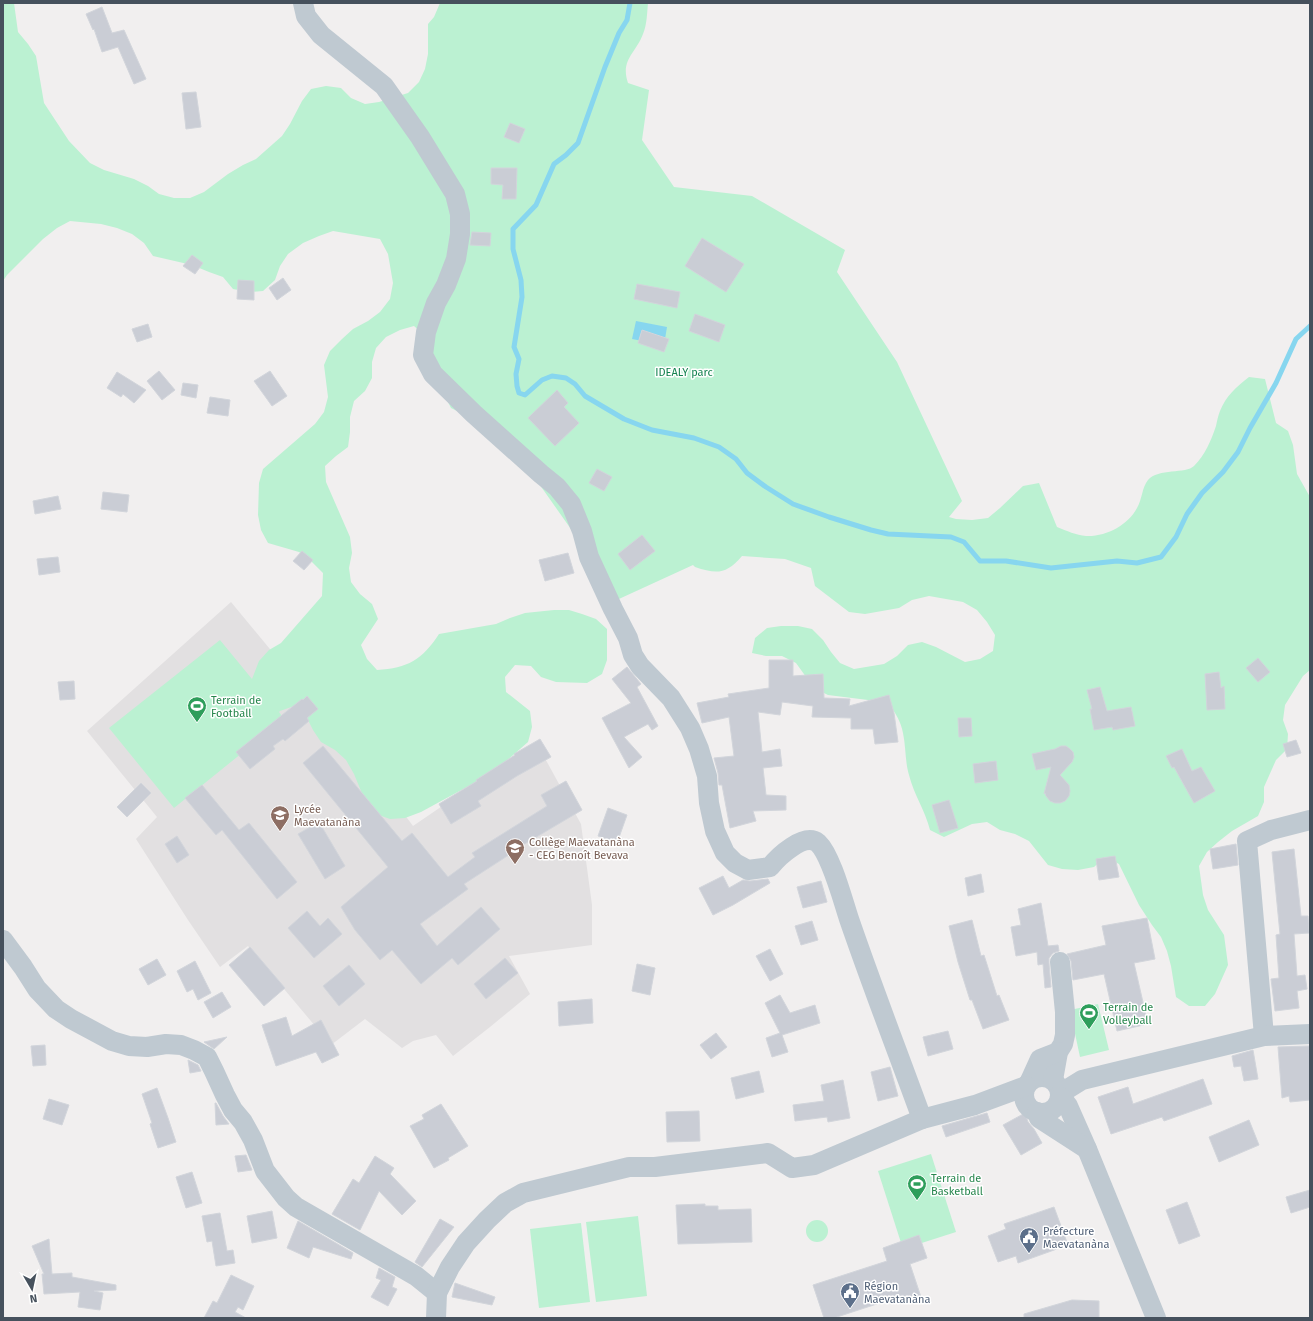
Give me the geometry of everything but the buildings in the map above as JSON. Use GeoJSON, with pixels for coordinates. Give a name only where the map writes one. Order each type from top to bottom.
{"type":"FeatureCollection","features":[{"type":"Feature","properties":{"kind":"street"},"geometry":{"type":"LineString","coordinates":[[303,3],[306,16],[321,35],[384,86],[420,137],[455,194],[460,214],[460,234],[456,259],[446,285],[436,303],[426,332],[423,355],[433,374],[474,414],[557,487],[571,504],[582,531],[589,557],[628,638],[633,655],[640,666],[671,698],[690,728],[699,749],[707,776],[709,803],[716,831],[725,853],[735,863],[748,870],[770,867],[777,858],[786,851],[796,844],[808,840],[817,842],[824,851],[835,876],[922,1119]]}},
{"type":"Feature","properties":{"kind":"street"},"geometry":{"type":"LineString","coordinates":[[1264,1036],[1247,841],[1271,830],[1310,820]]}},
{"type":"Feature","properties":{"kind":"street"},"geometry":{"type":"LineString","coordinates":[[3,940],[37,989],[56,1009],[70,1019],[112,1041],[123,1045],[147,1047],[166,1044],[181,1045],[207,1057],[233,1110],[243,1122],[253,1140],[265,1171],[286,1198],[296,1207],[416,1276],[437,1293]]}},
{"type":"Feature","properties":{"kind":"street"},"geometry":{"type":"LineString","coordinates":[[1030,1096],[1043,1113],[1050,1112],[1059,1103],[1058,1052],[1063,1044],[1065,1035],[1065,1012],[1060,962]]}},
{"type":"Feature","properties":{"kind":"street"},"geometry":{"type":"LineString","coordinates":[[1058,1090],[1082,1080],[1264,1036],[1310,1034]]}},
{"type":"Feature","properties":{"kind":"street"},"geometry":{"type":"LineString","coordinates":[[1058,1052],[1040,1059],[1030,1096],[1039,1118],[1087,1149]]}},
{"type":"Feature","properties":{"kind":"street"},"geometry":{"type":"LineString","coordinates":[[1030,1096],[1035,1078],[1041,1076],[1048,1077],[1068,1106],[1156,1318]]}},
{"type":"Feature","properties":{"kind":"street"},"geometry":{"type":"LineString","coordinates":[[436,1318],[437,1293],[450,1267],[466,1243],[505,1203],[523,1193],[629,1167],[655,1167],[768,1153],[792,1168],[814,1165],[922,1119],[975,1105],[1030,1096]]}},
{"type":"Feature","properties":{"kind":"shaded area","name":"Lycée Maevatanàna"},"geometry":{"type":"Polygon","coordinates":[[[231,602],[387,791],[413,826],[536,742],[581,824],[592,905],[592,945],[509,956],[530,994],[453,1056],[436,1035],[413,1041],[402,1048],[365,1019],[331,1045],[248,946],[220,967],[136,839],[157,817],[87,731],[231,602]]]}},
{"type":"Feature","properties":{"kind":"green space","name":"IDEALY parc"},"geometry":{"type":"Polygon","coordinates":[[[3,3],[14,3],[18,32],[36,56],[44,103],[69,141],[90,163],[104,170],[134,179],[148,186],[159,194],[174,198],[190,198],[204,192],[228,174],[256,159],[282,136],[302,101],[311,89],[326,86],[341,88],[351,98],[365,104],[379,102],[408,93],[419,82],[425,69],[428,54],[428,24],[434,17],[440,3],[648,3],[647,19],[644,30],[640,41],[627,62],[626,68],[628,83],[649,90],[642,140],[674,187],[752,196],[845,250],[837,272],[897,362],[962,501],[949,517],[972,520],[988,518],[1023,486],[1039,483],[1057,527],[1075,534],[1086,536],[1094,536],[1116,529],[1128,520],[1139,505],[1143,490],[1148,480],[1153,476],[1165,472],[1185,470],[1194,466],[1198,462],[1210,442],[1219,413],[1228,396],[1249,377],[1265,379],[1276,423],[1288,431],[1293,445],[1297,474],[1310,497],[1310,670],[1303,676],[1285,705],[1283,720],[1288,734],[1287,749],[1276,760],[1264,787],[1264,802],[1258,816],[1232,831],[1218,842],[1207,852],[1199,866],[1203,895],[1208,910],[1224,935],[1228,965],[1215,994],[1205,1006],[1189,1006],[1176,997],[1171,966],[1161,937],[1139,905],[1119,864],[1105,857],[1094,867],[1078,870],[1062,869],[1048,865],[1029,841],[1015,834],[1000,830],[987,822],[972,824],[944,837],[930,830],[909,775],[901,725],[890,705],[876,701],[828,695],[814,688],[796,663],[782,656],[766,656],[752,653],[755,638],[767,628],[798,626],[812,629],[823,640],[840,663],[854,669],[884,664],[897,656],[908,645],[922,642],[936,647],[965,662],[980,659],[993,651],[995,635],[977,610],[963,602],[929,596],[912,600],[899,608],[865,614],[849,612],[815,586],[811,568],[785,559],[742,556],[726,570],[715,572],[695,567],[693,565],[608,604],[585,549],[530,471],[465,415],[451,408],[444,394],[425,336],[414,326],[400,330],[386,337],[376,348],[372,362],[372,378],[365,391],[354,401],[350,417],[348,447],[325,466],[326,482],[350,537],[352,553],[349,568],[351,582],[360,594],[372,604],[378,619],[361,645],[367,659],[377,670],[406,665],[420,656],[433,643],[439,634],[496,624],[525,613],[569,610],[596,619],[607,629],[607,660],[602,674],[587,683],[556,682],[541,677],[531,666],[515,665],[505,677],[506,692],[530,711],[532,727],[528,742],[505,762],[478,781],[421,812],[405,818],[390,819],[376,814],[366,803],[354,774],[346,760],[335,750],[321,742],[306,716],[294,706],[280,711],[279,712],[284,719],[174,808],[109,728],[220,640],[252,679],[259,661],[269,650],[281,643],[322,596],[323,573],[311,561],[299,552],[268,543],[261,530],[258,515],[259,483],[263,469],[315,424],[324,412],[328,397],[324,365],[330,351],[353,329],[368,321],[380,312],[390,299],[393,283],[388,254],[380,239],[333,231],[303,243],[288,254],[280,266],[275,280],[263,291],[249,292],[233,289],[223,277],[192,265],[153,256],[144,243],[132,234],[117,228],[101,224],[70,221],[57,228],[43,239],[7,275],[3,281],[3,3]]]}},
{"type":"Feature","properties":{"kind":"green space","name":"Terrain de Volleyball"},"geometry":{"type":"Polygon","coordinates":[[[1098,1004],[1109,1050],[1080,1057],[1070,1010],[1098,1004]]]}},
{"type":"Feature","properties":{"kind":"green space","name":"Terrain de Basketball"},"geometry":{"type":"Polygon","coordinates":[[[931,1154],[956,1232],[903,1249],[878,1171],[931,1154]]]}},
{"type":"Feature","properties":{"kind":"green space"},"geometry":{"type":"Polygon","coordinates":[[[638,1216],[647,1296],[596,1302],[586,1222],[638,1216]]]}},
{"type":"Feature","properties":{"kind":"green space"},"geometry":{"type":"Polygon","coordinates":[[[817,1220],[825,1223],[828,1231],[825,1239],[817,1242],[809,1239],[806,1231],[809,1223],[817,1220]]]}},
{"type":"Feature","properties":{"kind":"green space"},"geometry":{"type":"Polygon","coordinates":[[[581,1223],[590,1302],[539,1308],[530,1229],[581,1223]]]}},
{"type":"Feature","properties":{"kind":"water"},"geometry":{"type":"Polygon","coordinates":[[[636,321],[667,327],[664,345],[632,339],[636,321]]]}},
{"type":"Feature","properties":{"kind":"waterway"},"geometry":{"type":"LineString","coordinates":[[630,3],[627,20],[619,33],[605,67],[578,143],[554,164],[536,205],[513,229],[513,249],[521,280],[522,297],[514,347],[519,359],[516,374],[519,393],[525,395],[542,380],[552,376],[566,378],[575,384],[585,396],[624,419],[652,430],[694,438],[719,447],[736,459],[747,473],[793,504],[829,517],[888,534],[951,537],[964,542],[980,561],[1006,561],[1051,568],[1117,561],[1137,563],[1161,557],[1176,537],[1187,514],[1202,493],[1223,472],[1238,452],[1276,383],[1296,339],[1310,326]]}},
{"type":"Feature","properties":{"kind":"place","name":"Terrain de Football"},"geometry":{"type":"Point","coordinates":[197,723]}},
{"type":"Feature","properties":{"kind":"place","name":"Lycée Maevatanàna"},"geometry":{"type":"Point","coordinates":[280,832]}},
{"type":"Feature","properties":{"kind":"place","name":"Collège Maevatanàna - CEG Benoît Bevava"},"geometry":{"type":"Point","coordinates":[515,865]}},
{"type":"Feature","properties":{"kind":"place","name":"Terrain de Volleyball"},"geometry":{"type":"Point","coordinates":[1089,1030]}},
{"type":"Feature","properties":{"kind":"place","name":"Terrain de Basketball"},"geometry":{"type":"Point","coordinates":[917,1201]}},
{"type":"Feature","properties":{"kind":"place","name":"Préfecture Maevatanàna"},"geometry":{"type":"Point","coordinates":[1029,1254]}},
{"type":"Feature","properties":{"kind":"place","name":"Région Maevatanàna"},"geometry":{"type":"Point","coordinates":[850,1309]}}]}
